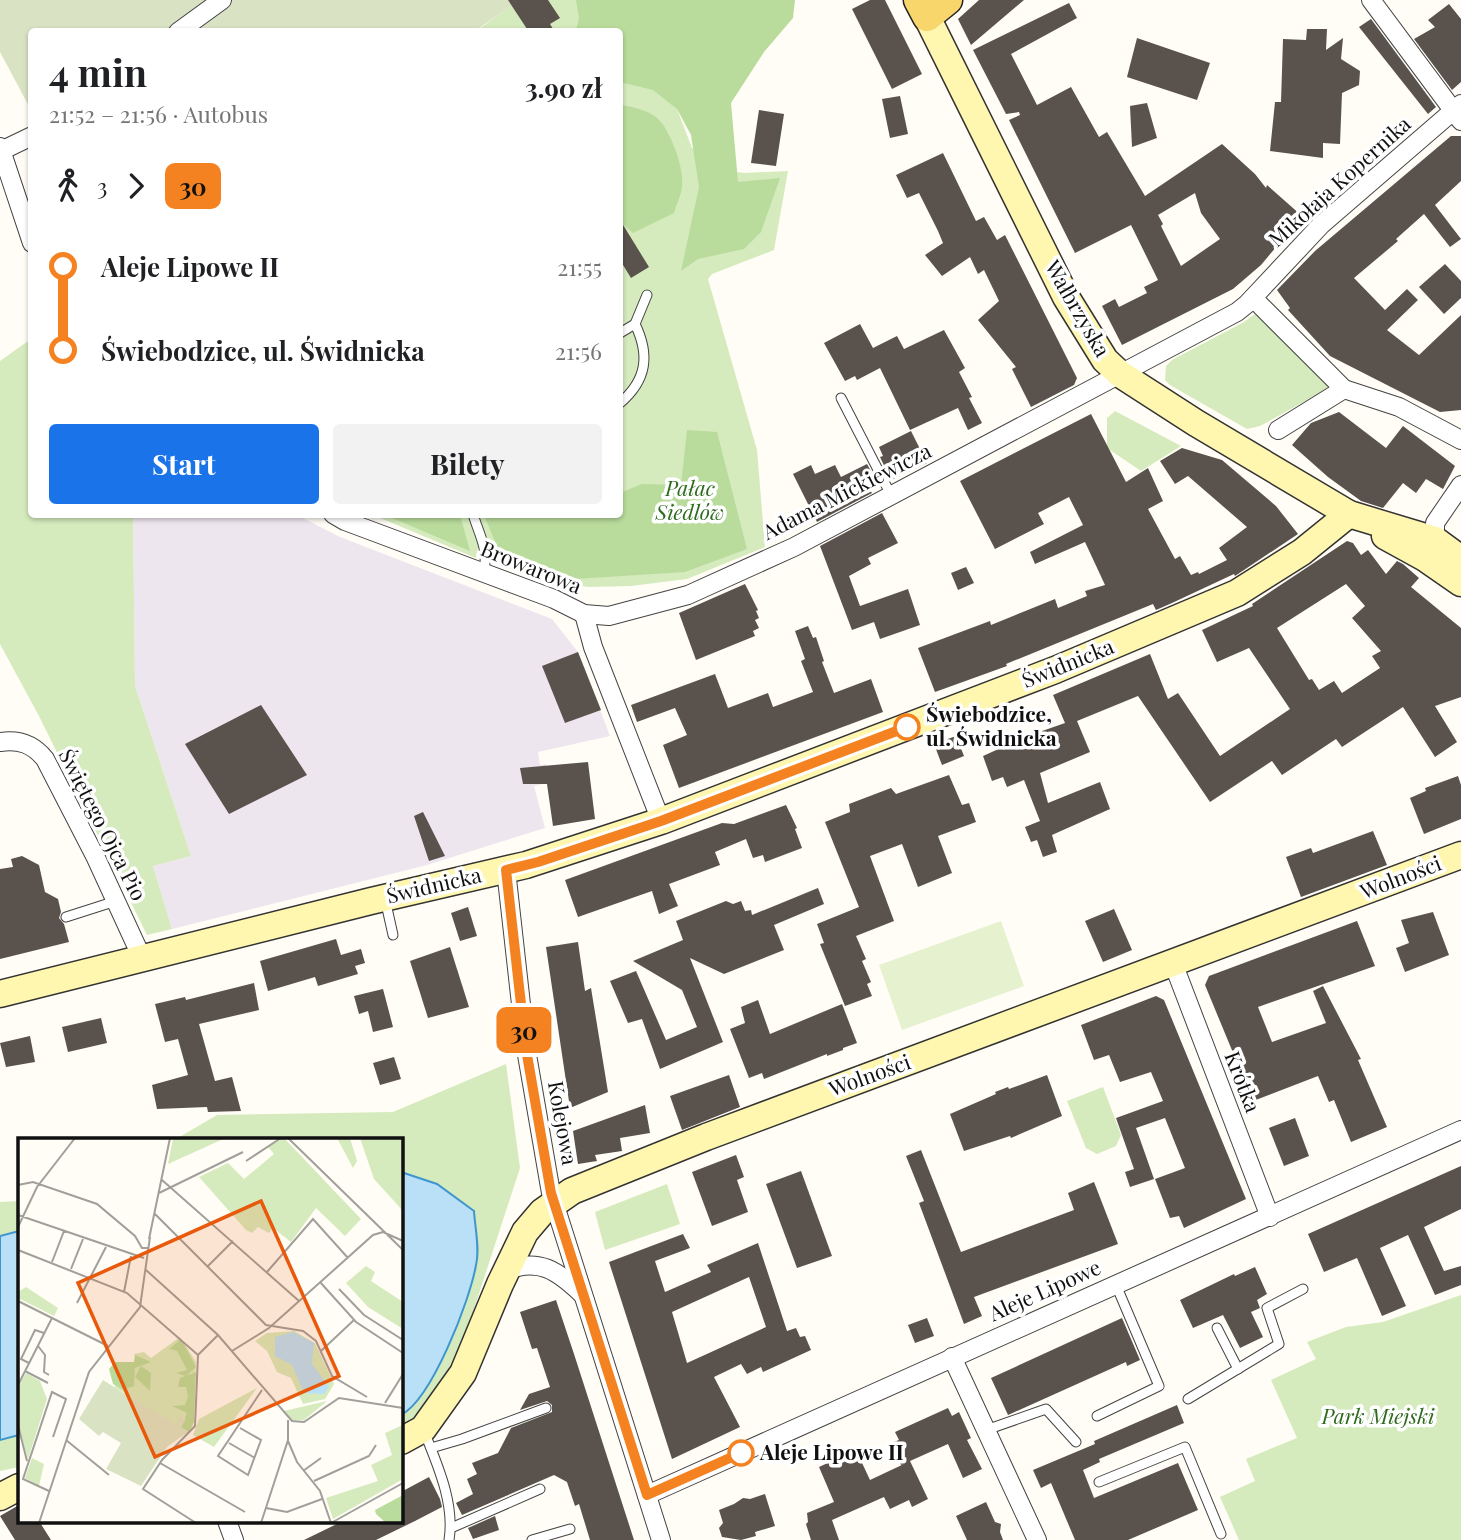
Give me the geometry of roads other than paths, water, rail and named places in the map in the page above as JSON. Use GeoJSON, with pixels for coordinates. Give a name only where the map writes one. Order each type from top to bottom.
{"type":"FeatureCollection","features":[{"type":"Feature","properties":{"kind":"street"},"geometry":{"type":"LineString","coordinates":[[184,28],[222,0]]}},
{"type":"Feature","properties":{"kind":"street"},"geometry":{"type":"LineString","coordinates":[[1371,0],[1459,111]]}},
{"type":"Feature","properties":{"kind":"street","name":"Wałbrzyska"},"geometry":{"type":"LineString","coordinates":[[931,6],[1066,297],[1093,344],[1120,374],[1196,423],[1353,516],[1381,522],[1446,550],[1461,583]]}},
{"type":"Feature","properties":{"kind":"street","name":"Mikołaja Kopernika"},"geometry":{"type":"LineString","coordinates":[[1120,374],[1237,312],[1321,225],[1459,111]]}},
{"type":"Feature","properties":{"kind":"street"},"geometry":{"type":"LineString","coordinates":[[28,138],[1,149],[28,231]]}},
{"type":"Feature","properties":{"kind":"street"},"geometry":{"type":"LineString","coordinates":[[1253,298],[1345,389],[1399,407],[1461,440]]}},
{"type":"Feature","properties":{"kind":"street","name":"Adama Mickiewicza"},"geometry":{"type":"LineString","coordinates":[[584,614],[609,616],[688,595],[794,547],[1120,374]]}},
{"type":"Feature","properties":{"kind":"street"},"geometry":{"type":"LineString","coordinates":[[1278,430],[1345,389]]}},
{"type":"Feature","properties":{"kind":"street"},"geometry":{"type":"LineString","coordinates":[[1446,550],[1436,523],[1461,485]]}},
{"type":"Feature","properties":{"kind":"street","name":"Świdnicka"},"geometry":{"type":"LineString","coordinates":[[0,994],[538,862],[661,821],[1055,670],[1237,593],[1353,516]]}},
{"type":"Feature","properties":{"kind":"street","name":"Browarowa"},"geometry":{"type":"LineString","coordinates":[[343,518],[554,599],[584,614],[593,647],[661,821]]}},
{"type":"Feature","properties":{"kind":"street","name":"Świętego Ojca Pio"},"geometry":{"type":"LineString","coordinates":[[0,742],[13,740],[26,743],[37,749],[45,759],[72,807],[142,958]]}},
{"type":"Feature","properties":{"kind":"street","name":"Wolności"},"geometry":{"type":"LineString","coordinates":[[418,1440],[463,1373],[505,1271],[526,1232],[553,1203],[594,1181],[706,1137],[1461,855]]}},
{"type":"Feature","properties":{"kind":"street","name":"Kolejowa"},"geometry":{"type":"LineString","coordinates":[[506,870],[526,1049],[553,1203],[661,1540]]}},
{"type":"Feature","properties":{"kind":"street","name":"Krótka"},"geometry":{"type":"LineString","coordinates":[[1173,963],[1270,1217]]}},
{"type":"Feature","properties":{"kind":"street","name":"Aleje Lipowe"},"geometry":{"type":"LineString","coordinates":[[647,1495],[1461,1130]]}},
{"type":"Feature","properties":{"kind":"street"},"geometry":{"type":"LineString","coordinates":[[505,1271],[527,1265],[549,1268],[564,1277],[584,1296]]}},
{"type":"Feature","properties":{"kind":"street"},"geometry":{"type":"LineString","coordinates":[[952,1357],[1037,1540]]}},
{"type":"Feature","properties":{"kind":"street"},"geometry":{"type":"LineString","coordinates":[[0,1497],[18,1488]]}},
{"type":"Feature","properties":{"kind":"street"},"geometry":{"type":"LineString","coordinates":[[227,1522],[234,1540]]}},
{"type":"Feature","properties":{"kind":"lane"},"geometry":{"type":"LineString","coordinates":[[623,330],[635,324],[648,295]]}},
{"type":"Feature","properties":{"kind":"lane"},"geometry":{"type":"LineString","coordinates":[[623,400],[638,383],[643,369],[643,340],[635,324]]}},
{"type":"Feature","properties":{"kind":"lane"},"geometry":{"type":"LineString","coordinates":[[841,398],[891,495]]}},
{"type":"Feature","properties":{"kind":"lane"},"geometry":{"type":"LineString","coordinates":[[474,518],[485,546],[486,563],[483,573]]}},
{"type":"Feature","properties":{"kind":"lane"},"geometry":{"type":"LineString","coordinates":[[384,898],[393,935]]}},
{"type":"Feature","properties":{"kind":"lane"},"geometry":{"type":"LineString","coordinates":[[66,917],[116,901]]}},
{"type":"Feature","properties":{"kind":"lane"},"geometry":{"type":"LineString","coordinates":[[1097,1416],[1159,1386],[1116,1285]]}},
{"type":"Feature","properties":{"kind":"lane"},"geometry":{"type":"LineString","coordinates":[[1188,1399],[1279,1344],[1267,1308],[1303,1289]]}},
{"type":"Feature","properties":{"kind":"lane"},"geometry":{"type":"LineString","coordinates":[[1217,1328],[1238,1369]]}},
{"type":"Feature","properties":{"kind":"lane"},"geometry":{"type":"LineString","coordinates":[[418,1440],[462,1439],[546,1408]]}},
{"type":"Feature","properties":{"kind":"lane"},"geometry":{"type":"LineString","coordinates":[[986,1430],[1046,1409],[1076,1442]]}},
{"type":"Feature","properties":{"kind":"lane"},"geometry":{"type":"LineString","coordinates":[[418,1440],[440,1472],[451,1528],[448,1540]]}},
{"type":"Feature","properties":{"kind":"lane"},"geometry":{"type":"LineString","coordinates":[[1099,1482],[1185,1447],[1221,1534]]}},
{"type":"Feature","properties":{"kind":"lane"},"geometry":{"type":"LineString","coordinates":[[451,1528],[540,1489]]}},
{"type":"Feature","properties":{"kind":"lane"},"geometry":{"type":"LineString","coordinates":[[531,1540],[570,1529]]}},
{"type":"Feature","properties":{"kind":"water"},"geometry":{"type":"Polygon","coordinates":[[[402,1172],[437,1184],[474,1211],[478,1252],[458,1324],[437,1370],[413,1405],[402,1414],[402,1172]]]}},
{"type":"Feature","properties":{"kind":"water"},"geometry":{"type":"Polygon","coordinates":[[[18,1231],[18,1435],[0,1440],[0,1236],[18,1231]]]}},
{"type":"Feature","properties":{"kind":"place","name":"Świebodzice, ul. Świdnicka"},"geometry":{"type":"Point","coordinates":[907,727]}},
{"type":"Feature","properties":{"kind":"place","name":"Aleje Lipowe II"},"geometry":{"type":"Point","coordinates":[741,1453]}},
{"type":"Feature","properties":{"kind":"park label","name":"Pałac Siedlów"},"geometry":{"type":"Point","coordinates":[690,501]}},
{"type":"Feature","properties":{"kind":"park label","name":"Park Miejski"},"geometry":{"type":"Point","coordinates":[1378,1417]}}]}
